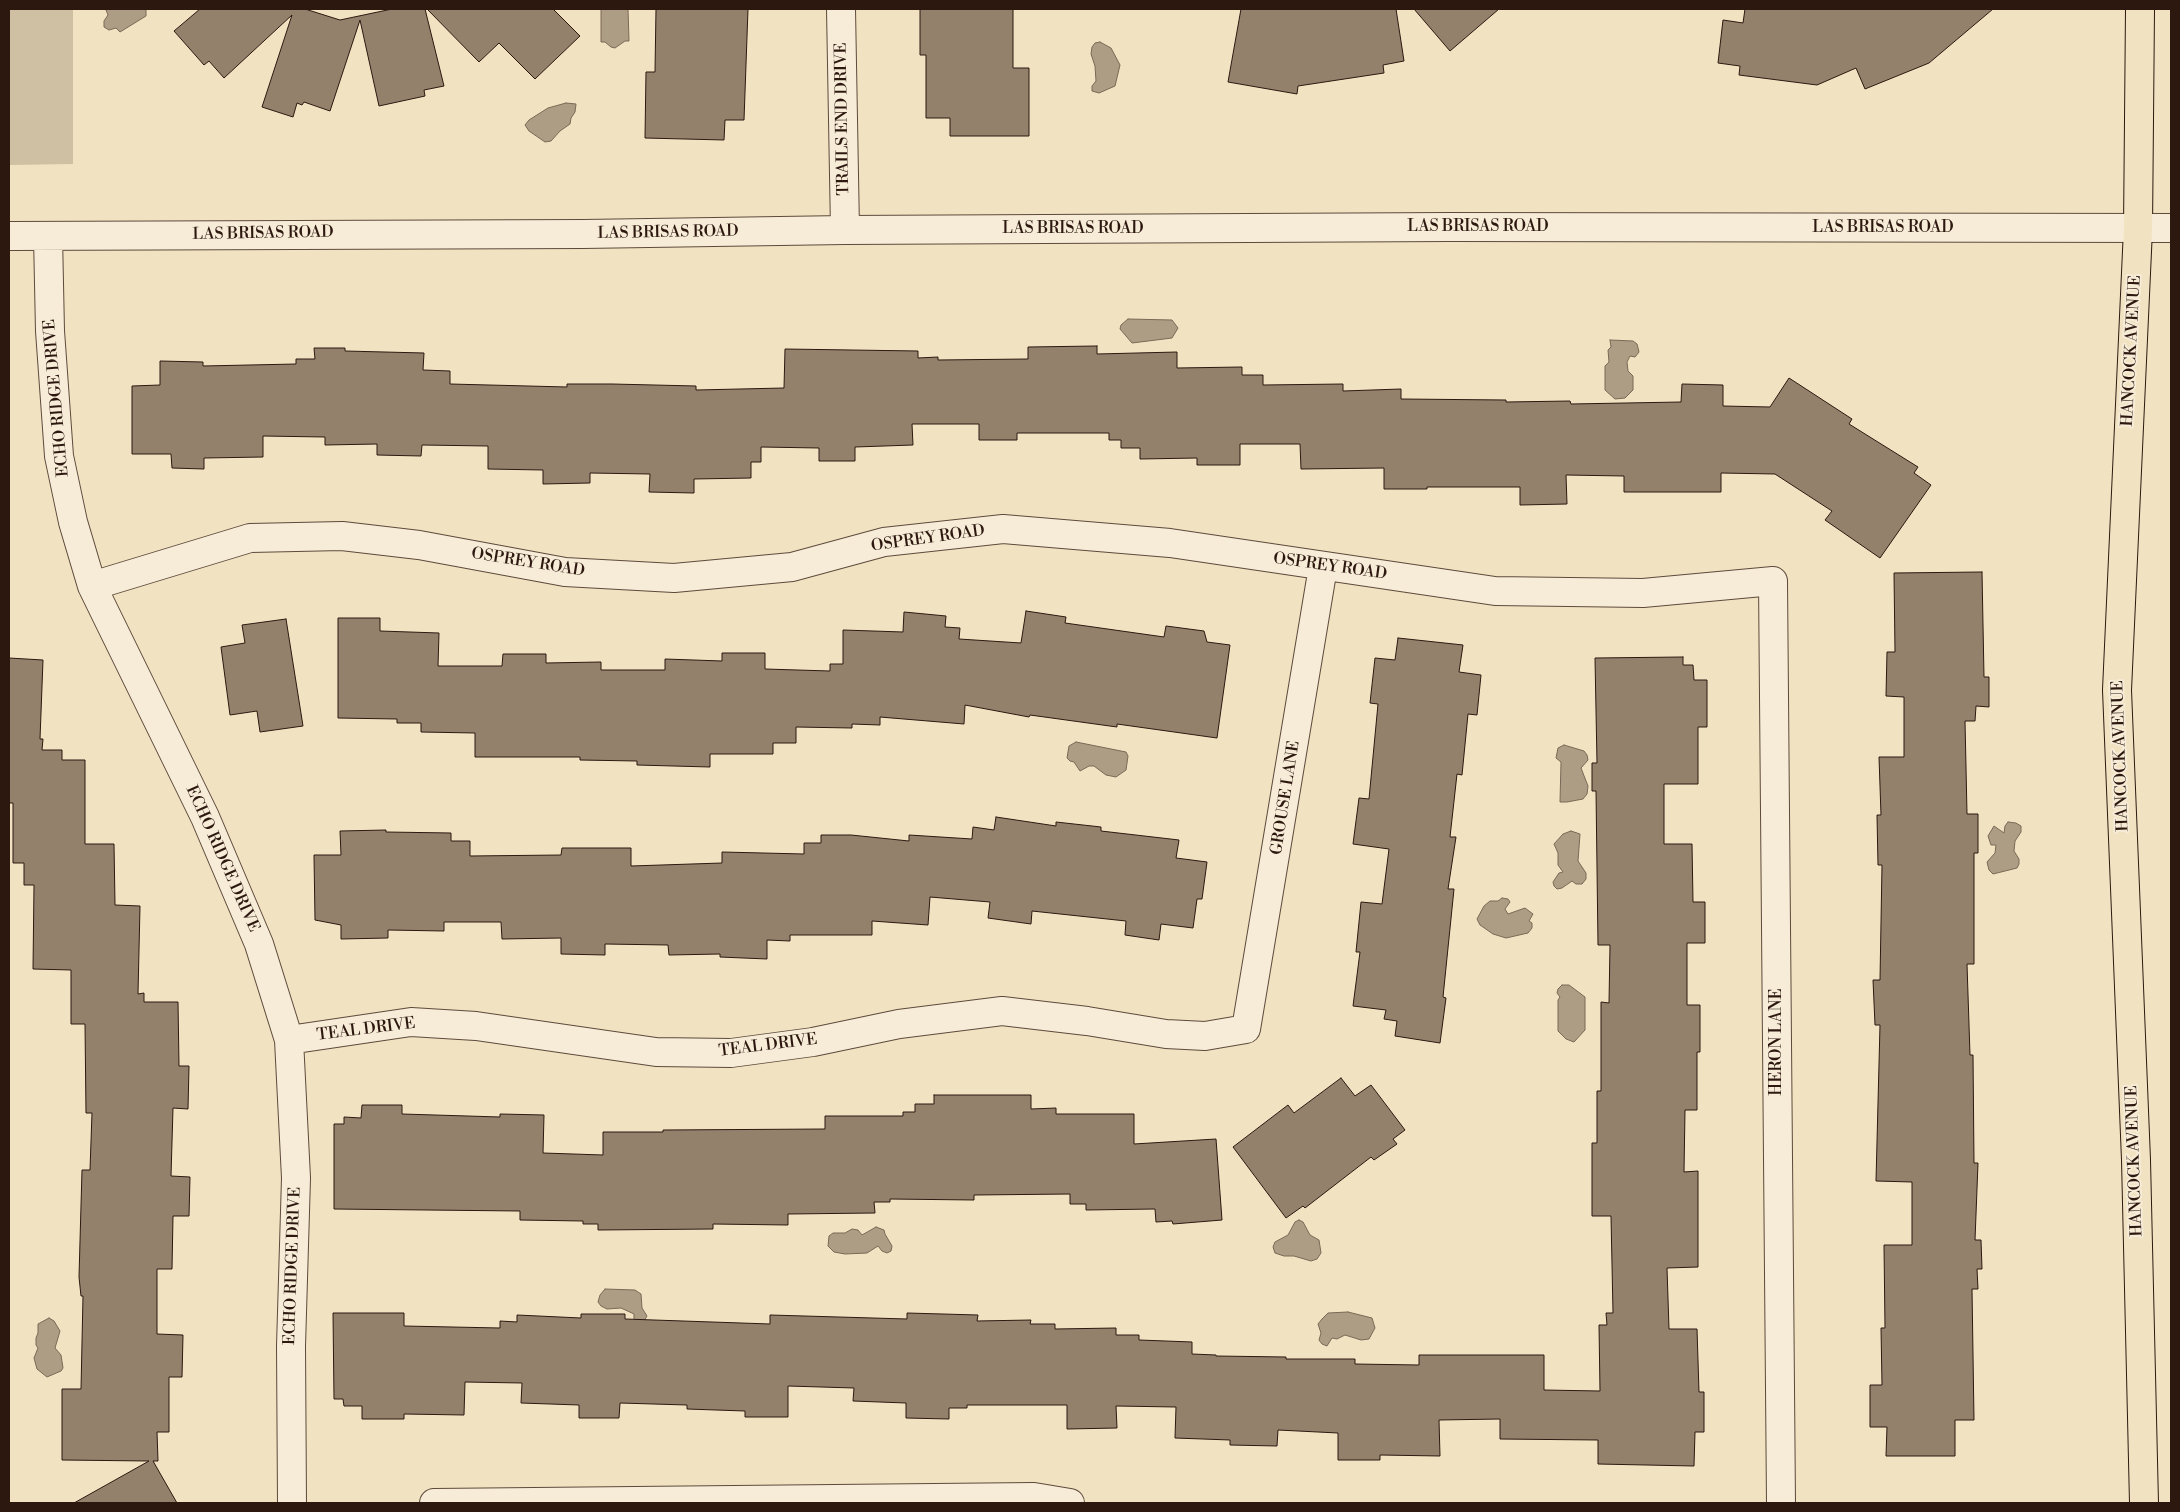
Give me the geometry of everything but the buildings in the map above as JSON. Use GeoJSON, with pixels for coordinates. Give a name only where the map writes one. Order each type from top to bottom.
{"type":"FeatureCollection","features":[{"type":"Feature","properties":{"kind":"main road","name":"HANCOCK AVENUE"},"geometry":{"type":"LineString","coordinates":[[2140,9],[2138,228],[2118,690],[2136,1160],[2144,1503]]}},
{"type":"Feature","properties":{"kind":"street","name":"TRAILS END DRIVE"},"geometry":{"type":"LineString","coordinates":[[841,9],[845,230]]}},
{"type":"Feature","properties":{"kind":"street","name":"LAS BRISAS ROAD"},"geometry":{"type":"LineString","coordinates":[[9,236],[583,234],[845,230],[1440,227],[2171,228]]}},
{"type":"Feature","properties":{"kind":"street","name":"ECHO RIDGE DRIVE"},"geometry":{"type":"LineString","coordinates":[[48,236],[50,331],[60,456],[73,522],[92,586],[205,817],[260,944],[289,1040],[296,1178],[290,1346],[292,1503]]}},
{"type":"Feature","properties":{"kind":"street","name":"OSPREY ROAD"},"geometry":{"type":"LineString","coordinates":[[92,586],[250,538],[342,536],[419,545],[565,572],[674,578],[792,567],[884,542],[1003,529],[1170,543],[1495,591],[1643,593],[1772,581]]}},
{"type":"Feature","properties":{"kind":"street","name":"GROUSE LANE"},"geometry":{"type":"LineString","coordinates":[[1246,1029],[1323,567]]}},
{"type":"Feature","properties":{"kind":"street","name":"HERON LANE"},"geometry":{"type":"LineString","coordinates":[[1772,581],[1780,1503]]}},
{"type":"Feature","properties":{"kind":"street","name":"TEAL DRIVE"},"geometry":{"type":"LineString","coordinates":[[289,1040],[411,1022],[476,1026],[656,1052],[730,1053],[813,1042],[899,1024],[1002,1011],[1166,1034],[1205,1036],[1246,1029]]}},
{"type":"Feature","properties":{"kind":"street"},"geometry":{"type":"LineString","coordinates":[[434,1503],[1034,1497],[1070,1503]]}},
{"type":"Feature","properties":{"kind":"shaded area"},"geometry":{"type":"Polygon","coordinates":[[[9,9],[73,9],[73,164],[9,165],[9,9]]]}},
{"type":"Feature","properties":{"kind":"shaded area"},"geometry":{"type":"Polygon","coordinates":[[[146,9],[146,16],[120,32],[116,28],[109,30],[104,27],[104,21],[108,15],[106,10],[146,9]]]}},
{"type":"Feature","properties":{"kind":"shaded area"},"geometry":{"type":"Polygon","coordinates":[[[601,9],[628,9],[629,41],[625,41],[615,48],[605,42],[601,42],[601,9]]]}},
{"type":"Feature","properties":{"kind":"shaded area"},"geometry":{"type":"Polygon","coordinates":[[[1100,42],[1111,48],[1120,65],[1115,86],[1099,93],[1092,91],[1092,86],[1096,81],[1095,66],[1091,54],[1095,43],[1100,42]]]}},
{"type":"Feature","properties":{"kind":"shaded area"},"geometry":{"type":"Polygon","coordinates":[[[566,103],[576,104],[575,112],[570,124],[551,141],[545,142],[529,131],[525,125],[529,120],[548,108],[566,103]]]}},
{"type":"Feature","properties":{"kind":"shaded area"},"geometry":{"type":"Polygon","coordinates":[[[1128,319],[1172,320],[1178,328],[1172,338],[1132,343],[1120,329],[1121,325],[1128,319]]]}},
{"type":"Feature","properties":{"kind":"shaded area"},"geometry":{"type":"Polygon","coordinates":[[[1610,340],[1633,341],[1637,344],[1639,352],[1635,357],[1630,356],[1627,362],[1628,371],[1633,376],[1633,390],[1625,398],[1615,399],[1605,390],[1605,366],[1609,362],[1608,350],[1611,347],[1610,340]]]}},
{"type":"Feature","properties":{"kind":"shaded area"},"geometry":{"type":"Polygon","coordinates":[[[1076,742],[1126,752],[1128,756],[1126,770],[1116,777],[1106,775],[1094,766],[1089,766],[1080,771],[1074,762],[1067,758],[1069,746],[1076,742]]]}},
{"type":"Feature","properties":{"kind":"shaded area"},"geometry":{"type":"Polygon","coordinates":[[[1564,745],[1584,751],[1587,755],[1588,760],[1581,768],[1588,786],[1587,794],[1583,799],[1560,802],[1561,762],[1556,758],[1558,748],[1564,745]]]}},
{"type":"Feature","properties":{"kind":"shaded area"},"geometry":{"type":"Polygon","coordinates":[[[2008,822],[2021,826],[2021,832],[2015,841],[2014,851],[2019,859],[2019,864],[2017,868],[1993,874],[1989,870],[1987,862],[1995,853],[1996,845],[1991,845],[1988,836],[1994,826],[2004,833],[2008,822]]]}},
{"type":"Feature","properties":{"kind":"shaded area"},"geometry":{"type":"Polygon","coordinates":[[[1571,831],[1580,834],[1578,861],[1586,873],[1586,879],[1582,884],[1576,884],[1572,881],[1557,889],[1553,882],[1559,873],[1563,872],[1558,865],[1558,853],[1554,844],[1563,834],[1571,831]]]}},
{"type":"Feature","properties":{"kind":"shaded area"},"geometry":{"type":"Polygon","coordinates":[[[1502,898],[1508,899],[1510,902],[1505,909],[1508,914],[1525,908],[1533,914],[1529,921],[1532,923],[1532,928],[1528,933],[1506,938],[1493,934],[1480,925],[1477,919],[1484,906],[1490,901],[1498,901],[1502,898]]]}},
{"type":"Feature","properties":{"kind":"shaded area"},"geometry":{"type":"Polygon","coordinates":[[[1562,985],[1569,985],[1585,997],[1585,1030],[1574,1042],[1566,1039],[1558,1031],[1558,1000],[1560,997],[1557,993],[1562,985]]]}},
{"type":"Feature","properties":{"kind":"shaded area"},"geometry":{"type":"Polygon","coordinates":[[[1299,1220],[1303,1222],[1310,1235],[1319,1240],[1321,1253],[1317,1259],[1311,1261],[1275,1253],[1273,1247],[1275,1242],[1288,1235],[1295,1222],[1299,1220]]]}},
{"type":"Feature","properties":{"kind":"shaded area"},"geometry":{"type":"Polygon","coordinates":[[[876,1227],[884,1230],[892,1246],[891,1251],[887,1253],[878,1246],[867,1253],[845,1254],[834,1252],[828,1246],[829,1236],[833,1233],[845,1233],[852,1229],[858,1230],[862,1235],[876,1227]]]}},
{"type":"Feature","properties":{"kind":"shaded area"},"geometry":{"type":"Polygon","coordinates":[[[605,1289],[635,1290],[641,1294],[642,1308],[647,1316],[644,1321],[638,1322],[634,1319],[634,1314],[621,1308],[607,1309],[601,1306],[598,1302],[600,1295],[605,1289]]]}},
{"type":"Feature","properties":{"kind":"shaded area"},"geometry":{"type":"Polygon","coordinates":[[[1348,1312],[1372,1318],[1375,1328],[1369,1339],[1361,1340],[1345,1335],[1337,1339],[1332,1338],[1327,1346],[1322,1344],[1319,1340],[1321,1333],[1318,1324],[1322,1319],[1328,1313],[1348,1312]]]}},
{"type":"Feature","properties":{"kind":"shaded area"},"geometry":{"type":"Polygon","coordinates":[[[49,1318],[54,1321],[60,1331],[55,1348],[61,1355],[63,1368],[61,1371],[47,1377],[37,1369],[34,1358],[38,1348],[36,1338],[38,1324],[49,1318]]]}}]}
